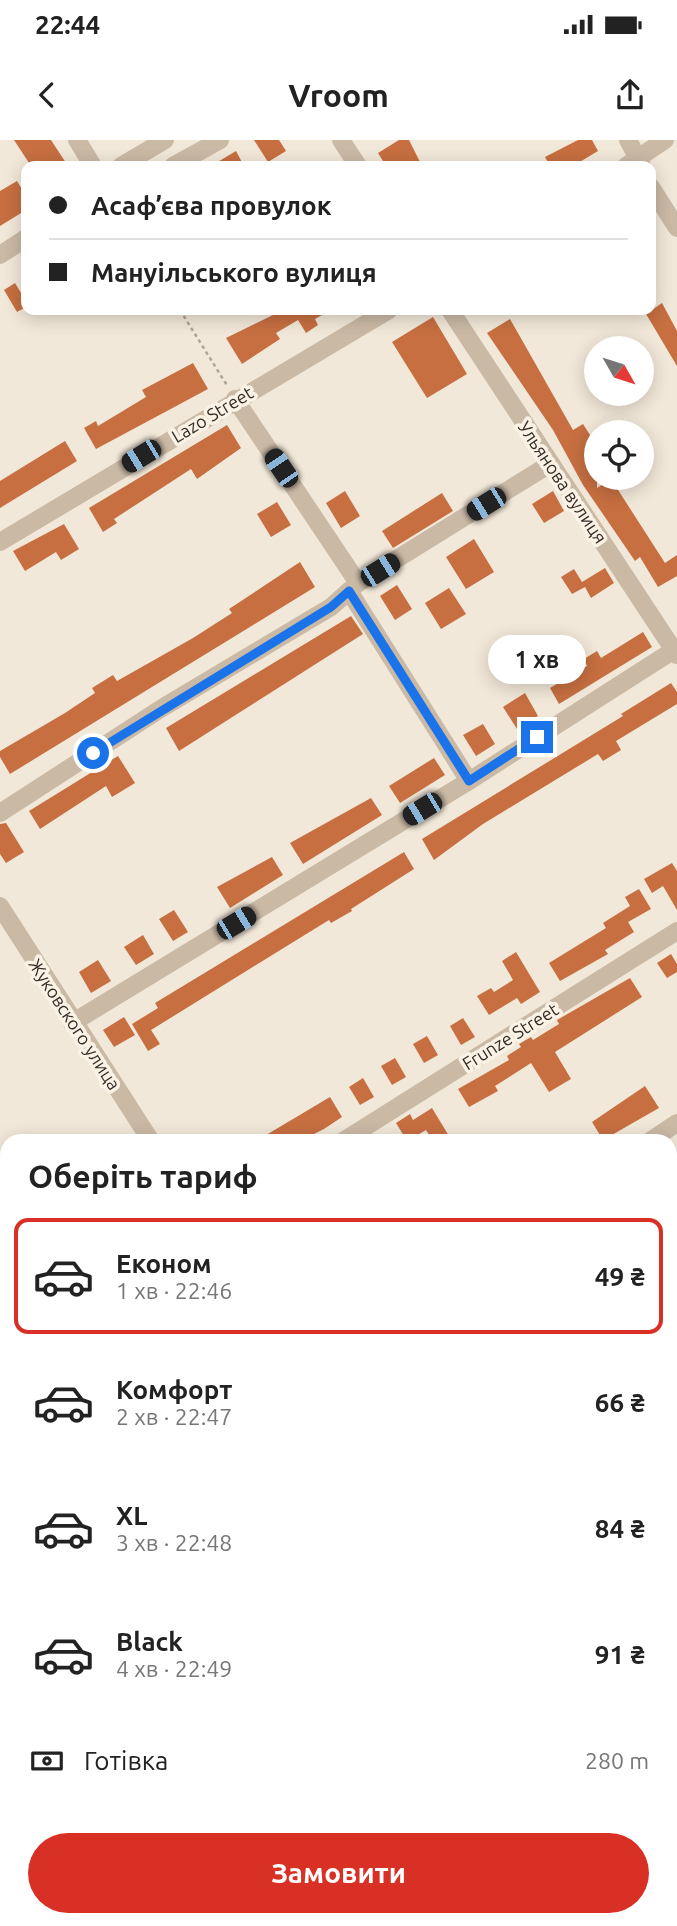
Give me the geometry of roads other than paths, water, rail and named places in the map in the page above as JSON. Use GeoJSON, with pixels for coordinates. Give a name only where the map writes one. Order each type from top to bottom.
{"type":"FeatureCollection","features":[{"type":"Feature","properties":{"kind":"street"},"geometry":{"type":"LineString","coordinates":[[77,140],[90,161]]}},
{"type":"Feature","properties":{"kind":"street"},"geometry":{"type":"LineString","coordinates":[[129,161],[165,140]]}},
{"type":"Feature","properties":{"kind":"street"},"geometry":{"type":"LineString","coordinates":[[182,161],[220,140]]}},
{"type":"Feature","properties":{"kind":"street"},"geometry":{"type":"LineString","coordinates":[[341,140],[355,161]]}},
{"type":"Feature","properties":{"kind":"street"},"geometry":{"type":"LineString","coordinates":[[628,140],[634,161]]}},
{"type":"Feature","properties":{"kind":"street"},"geometry":{"type":"LineString","coordinates":[[638,161],[665,140]]}},
{"type":"Feature","properties":{"kind":"street"},"geometry":{"type":"LineString","coordinates":[[656,195],[677,228]]}},
{"type":"Feature","properties":{"kind":"street","name":"Lazo Street"},"geometry":{"type":"LineString","coordinates":[[0,542],[379,315]]}},
{"type":"Feature","properties":{"kind":"street","name":"Ульянова вулиця"},"geometry":{"type":"LineString","coordinates":[[453,315],[676,651]]}},
{"type":"Feature","properties":{"kind":"street"},"geometry":{"type":"LineString","coordinates":[[235,399],[354,587],[469,781]]}},
{"type":"Feature","properties":{"kind":"street"},"geometry":{"type":"LineString","coordinates":[[0,813],[162,709],[331,607],[354,587],[550,464]]}},
{"type":"Feature","properties":{"kind":"street"},"geometry":{"type":"LineString","coordinates":[[72,1023],[469,781],[676,651]]}},
{"type":"Feature","properties":{"kind":"street","name":"Жуковского улица"},"geometry":{"type":"LineString","coordinates":[[0,906],[72,1023],[146,1134]]}},
{"type":"Feature","properties":{"kind":"street","name":"Frunze Street"},"geometry":{"type":"LineString","coordinates":[[355,1134],[677,931]]}},
{"type":"Feature","properties":{"kind":"street"},"geometry":{"type":"LineString","coordinates":[[660,1134],[677,1123]]}}]}
